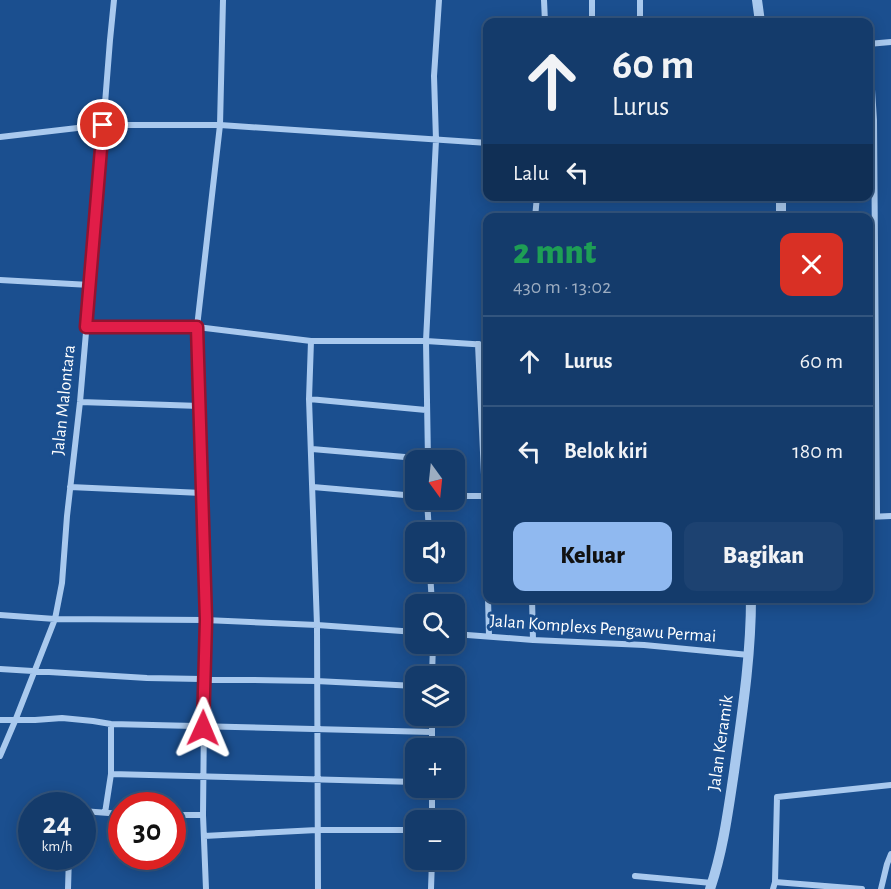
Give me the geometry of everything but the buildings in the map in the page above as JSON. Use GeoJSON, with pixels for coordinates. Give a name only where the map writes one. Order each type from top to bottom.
{"type":"FeatureCollection","features":[{"type":"Feature","properties":{"kind":"street","name":"Jalan Malontara"},"geometry":{"type":"LineString","coordinates":[[0,756],[55,619],[62,584],[114,0]]}},
{"type":"Feature","properties":{"kind":"street"},"geometry":{"type":"LineString","coordinates":[[206,889],[203,728],[206,620],[197,327],[220,125],[223,0]]}},
{"type":"Feature","properties":{"kind":"street"},"geometry":{"type":"LineString","coordinates":[[428,450],[426,341],[436,140],[434,76],[439,0]]}},
{"type":"Feature","properties":{"kind":"street"},"geometry":{"type":"LineString","coordinates":[[544,0],[545,18]]}},
{"type":"Feature","properties":{"kind":"street"},"geometry":{"type":"LineString","coordinates":[[592,0],[592,18]]}},
{"type":"Feature","properties":{"kind":"street"},"geometry":{"type":"LineString","coordinates":[[639,18],[640,0]]}},
{"type":"Feature","properties":{"kind":"street"},"geometry":{"type":"LineString","coordinates":[[757,0],[759,18]]}},
{"type":"Feature","properties":{"kind":"street"},"geometry":{"type":"LineString","coordinates":[[873,44],[891,42]]}},
{"type":"Feature","properties":{"kind":"street"},"geometry":{"type":"LineString","coordinates":[[873,105],[877,516]]}},
{"type":"Feature","properties":{"kind":"street"},"geometry":{"type":"LineString","coordinates":[[0,137],[103,125],[220,125],[483,143]]}},
{"type":"Feature","properties":{"kind":"street"},"geometry":{"type":"LineString","coordinates":[[0,280],[90,285]]}},
{"type":"Feature","properties":{"kind":"street"},"geometry":{"type":"LineString","coordinates":[[86,327],[197,327],[311,341],[426,341],[483,344]]}},
{"type":"Feature","properties":{"kind":"street"},"geometry":{"type":"LineString","coordinates":[[311,341],[309,399],[317,625],[318,889]]}},
{"type":"Feature","properties":{"kind":"street"},"geometry":{"type":"LineString","coordinates":[[478,344],[483,439]]}},
{"type":"Feature","properties":{"kind":"street"},"geometry":{"type":"LineString","coordinates":[[309,399],[426,410]]}},
{"type":"Feature","properties":{"kind":"street"},"geometry":{"type":"LineString","coordinates":[[80,402],[200,406]]}},
{"type":"Feature","properties":{"kind":"street"},"geometry":{"type":"LineString","coordinates":[[312,449],[405,458]]}},
{"type":"Feature","properties":{"kind":"street"},"geometry":{"type":"LineString","coordinates":[[70,487],[202,493]]}},
{"type":"Feature","properties":{"kind":"street"},"geometry":{"type":"LineString","coordinates":[[313,487],[405,495]]}},
{"type":"Feature","properties":{"kind":"street"},"geometry":{"type":"LineString","coordinates":[[465,496],[483,496]]}},
{"type":"Feature","properties":{"kind":"street"},"geometry":{"type":"LineString","coordinates":[[873,516],[891,516]]}},
{"type":"Feature","properties":{"kind":"street"},"geometry":{"type":"LineString","coordinates":[[488,603],[489,636]]}},
{"type":"Feature","properties":{"kind":"street"},"geometry":{"type":"LineString","coordinates":[[532,603],[532,640]]}},
{"type":"Feature","properties":{"kind":"street","name":"Jalan Keramik"},"geometry":{"type":"LineString","coordinates":[[711,886],[724,839],[739,738],[749,655],[751,603]]}},
{"type":"Feature","properties":{"kind":"street"},"geometry":{"type":"LineString","coordinates":[[0,615],[55,619],[206,620],[405,631]]}},
{"type":"Feature","properties":{"kind":"street","name":"Jalan Komplexs Pengawu Permai"},"geometry":{"type":"LineString","coordinates":[[465,635],[644,645],[749,655]]}},
{"type":"Feature","properties":{"kind":"street"},"geometry":{"type":"LineString","coordinates":[[0,669],[147,678],[316,681],[405,685]]}},
{"type":"Feature","properties":{"kind":"street"},"geometry":{"type":"LineString","coordinates":[[0,720],[62,718],[111,724],[203,728],[432,732]]}},
{"type":"Feature","properties":{"kind":"street"},"geometry":{"type":"LineString","coordinates":[[105,813],[111,774],[111,724]]}},
{"type":"Feature","properties":{"kind":"street"},"geometry":{"type":"LineString","coordinates":[[432,726],[432,738]]}},
{"type":"Feature","properties":{"kind":"street"},"geometry":{"type":"LineString","coordinates":[[111,774],[405,782]]}},
{"type":"Feature","properties":{"kind":"street"},"geometry":{"type":"LineString","coordinates":[[862,889],[774,885],[777,797],[891,785]]}},
{"type":"Feature","properties":{"kind":"street"},"geometry":{"type":"LineString","coordinates":[[96,813],[108,813]]}},
{"type":"Feature","properties":{"kind":"street"},"geometry":{"type":"LineString","coordinates":[[186,815],[203,815]]}},
{"type":"Feature","properties":{"kind":"street"},"geometry":{"type":"LineString","coordinates":[[204,836],[317,830],[405,830]]}},
{"type":"Feature","properties":{"kind":"street"},"geometry":{"type":"LineString","coordinates":[[881,889],[891,854]]}},
{"type":"Feature","properties":{"kind":"street"},"geometry":{"type":"LineString","coordinates":[[68,889],[69,870]]}},
{"type":"Feature","properties":{"kind":"street"},"geometry":{"type":"LineString","coordinates":[[431,889],[432,870]]}},
{"type":"Feature","properties":{"kind":"street"},"geometry":{"type":"LineString","coordinates":[[635,876],[711,886]]}},
{"type":"Feature","properties":{"kind":"route"},"geometry":{"type":"LineString","coordinates":[[103,125],[86,327],[197,327],[206,620],[203,728]]}}]}
